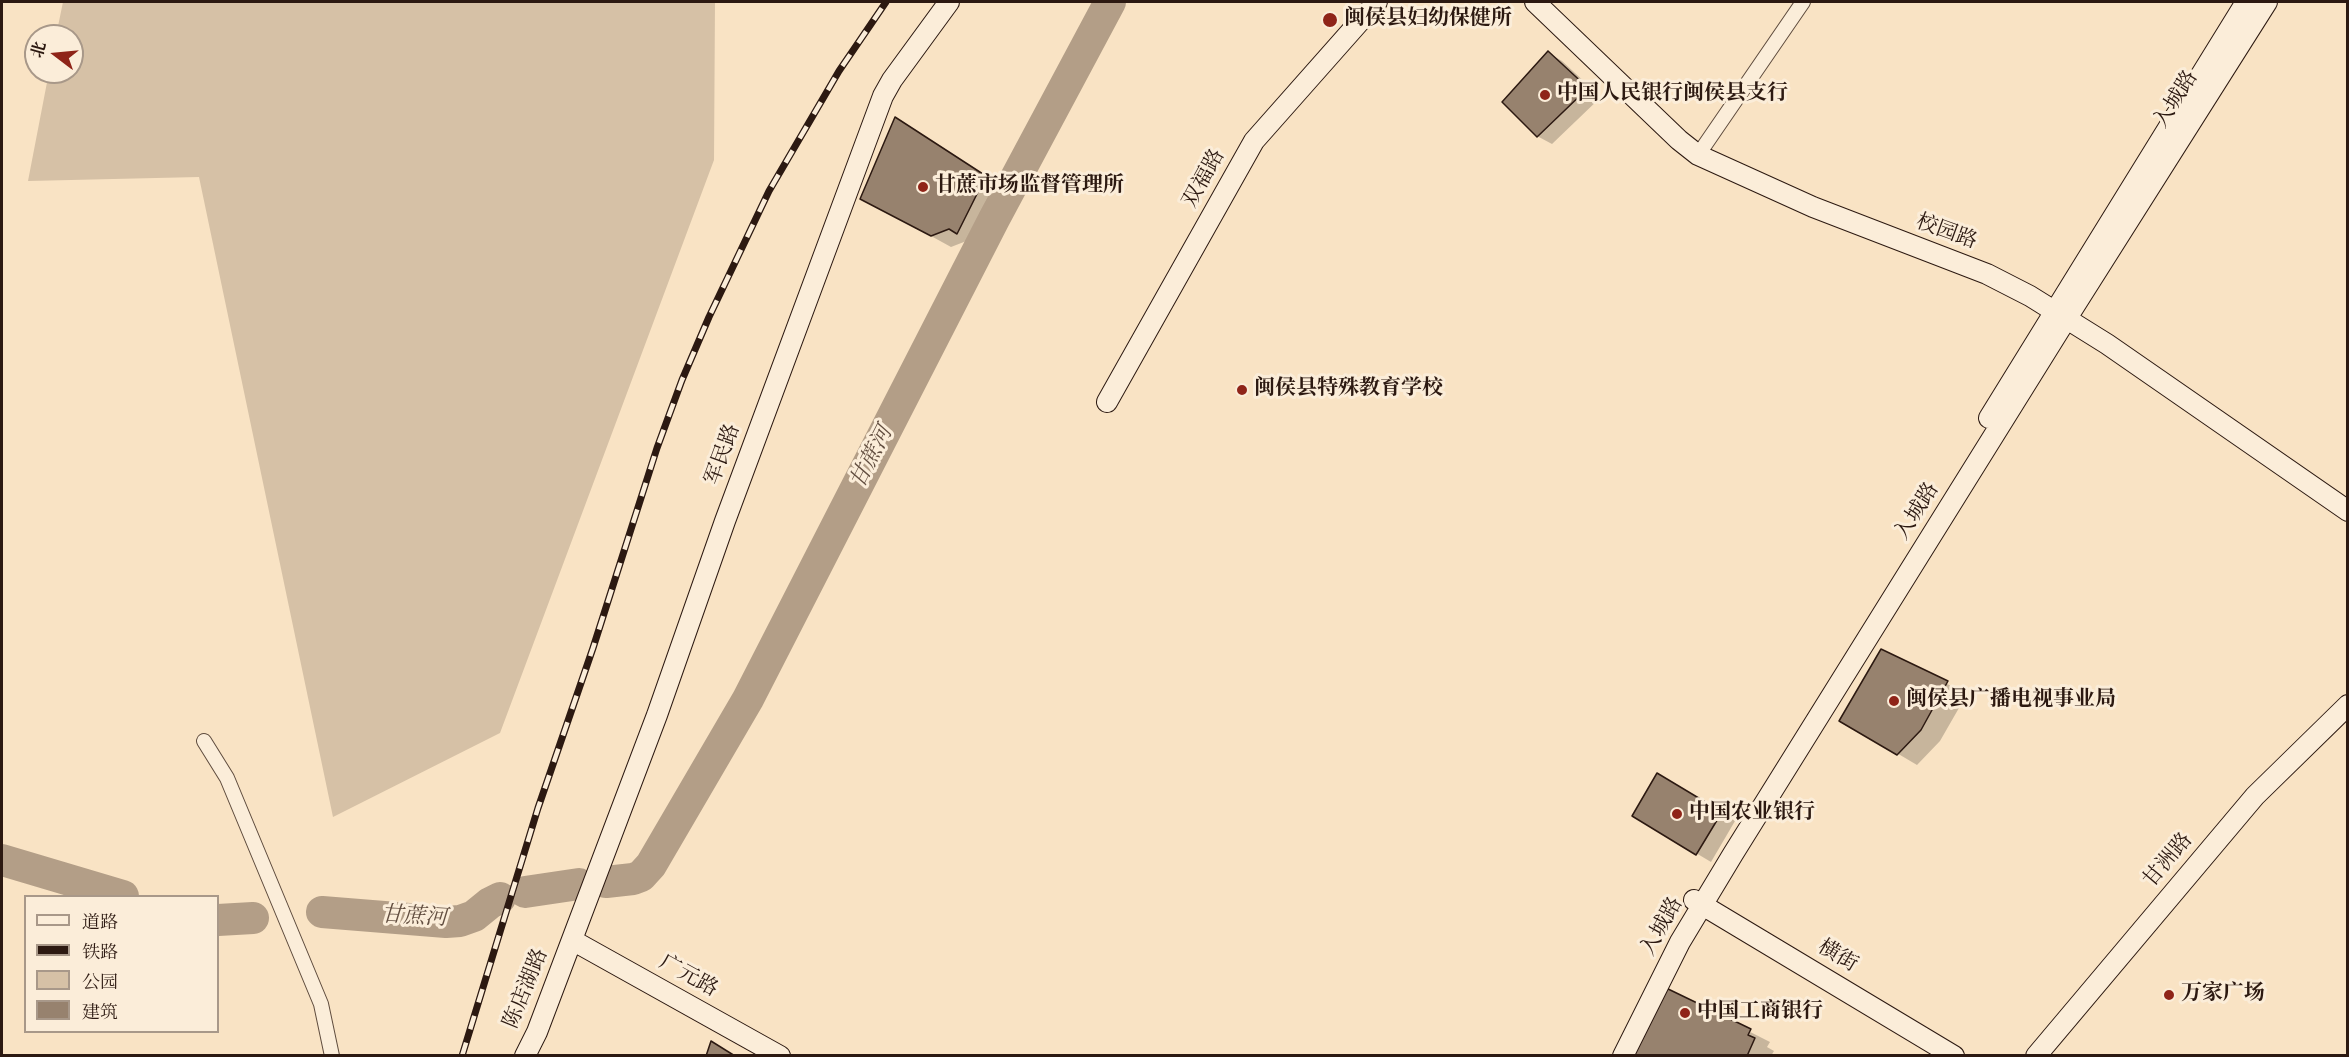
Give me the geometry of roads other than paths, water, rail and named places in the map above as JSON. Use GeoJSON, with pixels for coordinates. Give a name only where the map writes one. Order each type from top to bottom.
{"type":"FeatureCollection","features":[{"type":"Feature","properties":{"kind":"street","name":"军民路"},"geometry":{"type":"LineString","coordinates":[[572,940],[661,704],[725,521],[883,96],[892,80],[949,2]]}},
{"type":"Feature","properties":{"kind":"street","name":"双福路"},"geometry":{"type":"LineString","coordinates":[[1107,402],[1254,141],[1377,2]]}},
{"type":"Feature","properties":{"kind":"street","name":"校园路"},"geometry":{"type":"LineString","coordinates":[[1535,2],[1679,140],[1698,155],[1813,207],[1987,274],[2061,314],[2348,511]]}},
{"type":"Feature","properties":{"kind":"street"},"geometry":{"type":"LineString","coordinates":[[1698,155],[1803,2]]}},
{"type":"Feature","properties":{"kind":"street","name":"入城路"},"geometry":{"type":"LineString","coordinates":[[1612,1056],[1644,990],[2061,314],[2246,2]]}},
{"type":"Feature","properties":{"kind":"street","name":"入城路"},"geometry":{"type":"LineString","coordinates":[[2061,314],[2267,2]]}},
{"type":"Feature","properties":{"kind":"street","name":"甘洲路"},"geometry":{"type":"LineString","coordinates":[[2036,1056],[2255,796],[2286,763],[2348,705]]}},
{"type":"Feature","properties":{"kind":"street"},"geometry":{"type":"LineString","coordinates":[[204,741],[227,778],[316,993],[332,1056]]}},
{"type":"Feature","properties":{"kind":"street","name":"入城路"},"geometry":{"type":"LineString","coordinates":[[1623,1056],[1698,902]]}},
{"type":"Feature","properties":{"kind":"street","name":"横街"},"geometry":{"type":"LineString","coordinates":[[1698,902],[1954,1056]]}},
{"type":"Feature","properties":{"kind":"street","name":"陈店湖路"},"geometry":{"type":"LineString","coordinates":[[525,1056],[572,940]]}},
{"type":"Feature","properties":{"kind":"street","name":"广元路"},"geometry":{"type":"LineString","coordinates":[[572,940],[780,1056]]}},
{"type":"Feature","properties":{"kind":"waterway","name":"甘蔗河"},"geometry":{"type":"LineString","coordinates":[[606,882],[641,876],[651,865],[748,699],[994,219],[1110,2]]}},
{"type":"Feature","properties":{"kind":"waterway","name":"甘蔗河"},"geometry":{"type":"LineString","coordinates":[[2,860],[120,895]]}},
{"type":"Feature","properties":{"kind":"waterway","name":"甘蔗河"},"geometry":{"type":"LineString","coordinates":[[525,892],[579,884]]}},
{"type":"Feature","properties":{"kind":"waterway","name":"甘蔗河"},"geometry":{"type":"LineString","coordinates":[[322,912],[446,922],[460,921],[474,916],[500,898]]}},
{"type":"Feature","properties":{"kind":"waterway","name":"甘蔗河"},"geometry":{"type":"LineString","coordinates":[[219,920],[253,918]]}},
{"type":"Feature","properties":{"kind":"railway"},"geometry":{"type":"LineString","coordinates":[[462,1056],[538,808],[593,648],[657,448],[682,380],[709,317],[769,191],[839,71],[886,2]]}},
{"type":"Feature","properties":{"kind":"place","name":"闽侯县妇幼保健所"},"geometry":{"type":"Point","coordinates":[1330,20]}},
{"type":"Feature","properties":{"kind":"place","name":"中国人民银行闽侯县支行"},"geometry":{"type":"Point","coordinates":[1545,95]}},
{"type":"Feature","properties":{"kind":"place","name":"甘蔗市场监督管理所"},"geometry":{"type":"Point","coordinates":[923,187]}},
{"type":"Feature","properties":{"kind":"place","name":"闽侯县特殊教育学校"},"geometry":{"type":"Point","coordinates":[1242,390]}},
{"type":"Feature","properties":{"kind":"place","name":"闽侯县广播电视事业局"},"geometry":{"type":"Point","coordinates":[1894,701]}},
{"type":"Feature","properties":{"kind":"place","name":"中国农业银行"},"geometry":{"type":"Point","coordinates":[1677,814]}},
{"type":"Feature","properties":{"kind":"place","name":"万家广场"},"geometry":{"type":"Point","coordinates":[2169,995]}},
{"type":"Feature","properties":{"kind":"place","name":"中国工商银行"},"geometry":{"type":"Point","coordinates":[1685,1013]}}]}
